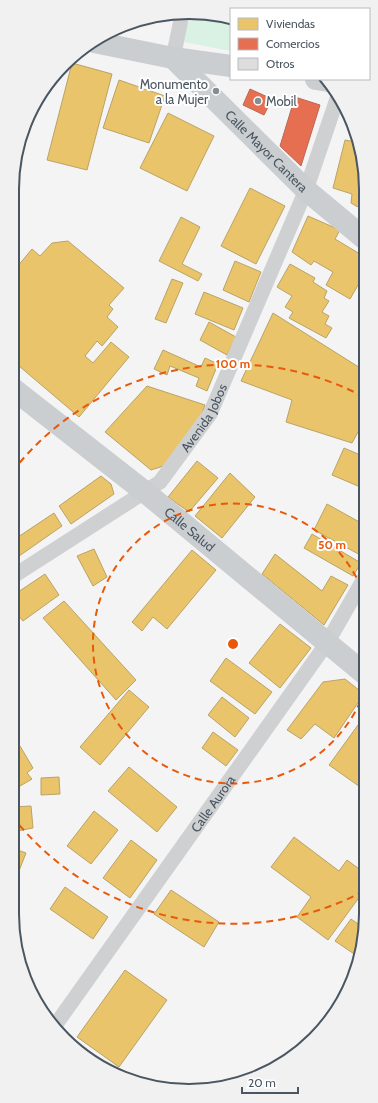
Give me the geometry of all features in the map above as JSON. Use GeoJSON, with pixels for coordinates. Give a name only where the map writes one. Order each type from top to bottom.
{"type":"FeatureCollection","features":[{"type":"Feature","properties":{"kind":"main road"},"geometry":{"type":"LineString","coordinates":[[102,44],[173,58],[230,66]]}},
{"type":"Feature","properties":{"kind":"main road","name":"Calle Mayor Cantera"},"geometry":{"type":"LineString","coordinates":[[173,58],[306,190],[359,234]]}},
{"type":"Feature","properties":{"kind":"main road","name":"Calle Salud"},"geometry":{"type":"LineString","coordinates":[[19,393],[145,492],[359,669]]}},
{"type":"Feature","properties":{"kind":"street"},"geometry":{"type":"LineString","coordinates":[[173,58],[181,19]]}},
{"type":"Feature","properties":{"kind":"street","name":"Avenida Jobos"},"geometry":{"type":"LineString","coordinates":[[19,573],[160,482],[210,414],[306,190],[336,103]]}},
{"type":"Feature","properties":{"kind":"street","name":"Calle Aurora"},"geometry":{"type":"LineString","coordinates":[[58,1022],[327,643],[359,587]]}},
{"type":"Feature","properties":{"kind":"green space"},"geometry":{"type":"Polygon","coordinates":[[[189,19],[211,20],[230,24],[230,51],[184,42],[189,19]]]}},
{"type":"Feature","properties":{"kind":"building: Viviendas"},"geometry":{"type":"Polygon","coordinates":[[[74,64],[112,74],[87,170],[47,160],[71,67],[74,64]]]}},
{"type":"Feature","properties":{"kind":"building: Viviendas"},"geometry":{"type":"Polygon","coordinates":[[[119,80],[165,96],[149,143],[103,128],[119,80]]]}},
{"type":"Feature","properties":{"kind":"building: Viviendas"},"geometry":{"type":"Polygon","coordinates":[[[168,113],[214,136],[187,191],[140,168],[168,113]]]}},
{"type":"Feature","properties":{"kind":"building: Viviendas"},"geometry":{"type":"Polygon","coordinates":[[[345,140],[352,141],[356,156],[359,178],[359,207],[351,203],[352,194],[333,188],[345,140]]]}},
{"type":"Feature","properties":{"kind":"building: Viviendas"},"geometry":{"type":"Polygon","coordinates":[[[250,188],[285,206],[256,264],[221,246],[250,188]]]}},
{"type":"Feature","properties":{"kind":"building: Viviendas"},"geometry":{"type":"Polygon","coordinates":[[[308,216],[340,230],[335,239],[359,253],[359,283],[350,299],[326,285],[333,272],[314,261],[311,265],[292,252],[308,216]]]}},
{"type":"Feature","properties":{"kind":"building: Viviendas"},"geometry":{"type":"Polygon","coordinates":[[[181,217],[200,227],[182,264],[202,274],[198,281],[159,261],[181,217]]]}},
{"type":"Feature","properties":{"kind":"building: Viviendas"},"geometry":{"type":"Polygon","coordinates":[[[68,241],[124,288],[109,305],[113,309],[107,317],[118,327],[102,346],[97,341],[85,356],[93,363],[111,342],[129,357],[79,417],[19,366],[19,265],[32,249],[40,256],[52,243],[68,241]]]}},
{"type":"Feature","properties":{"kind":"building: Viviendas"},"geometry":{"type":"Polygon","coordinates":[[[235,261],[261,272],[249,302],[223,290],[235,261]]]}},
{"type":"Feature","properties":{"kind":"building: Viviendas"},"geometry":{"type":"Polygon","coordinates":[[[290,264],[315,278],[313,282],[327,291],[324,298],[329,301],[322,312],[329,316],[325,324],[332,328],[326,338],[289,318],[293,312],[285,307],[292,296],[277,287],[290,264]]]}},
{"type":"Feature","properties":{"kind":"building: Viviendas"},"geometry":{"type":"Polygon","coordinates":[[[172,279],[183,283],[166,323],[155,319],[172,279]]]}},
{"type":"Feature","properties":{"kind":"building: Viviendas"},"geometry":{"type":"Polygon","coordinates":[[[204,292],[243,308],[234,330],[195,314],[204,292]]]}},
{"type":"Feature","properties":{"kind":"building: Viviendas"},"geometry":{"type":"Polygon","coordinates":[[[273,313],[359,367],[359,432],[352,443],[286,422],[292,400],[241,381],[273,313]]]}},
{"type":"Feature","properties":{"kind":"building: Viviendas"},"geometry":{"type":"Polygon","coordinates":[[[209,322],[236,337],[227,355],[200,340],[209,322]]]}},
{"type":"Feature","properties":{"kind":"building: Viviendas"},"geometry":{"type":"Polygon","coordinates":[[[163,350],[201,367],[205,358],[218,364],[207,391],[196,386],[199,378],[170,366],[167,375],[154,369],[163,350]]]}},
{"type":"Feature","properties":{"kind":"building: Viviendas"},"geometry":{"type":"Polygon","coordinates":[[[147,386],[205,405],[201,416],[170,464],[151,470],[105,432],[147,386]]]}},
{"type":"Feature","properties":{"kind":"building: Viviendas"},"geometry":{"type":"Polygon","coordinates":[[[344,448],[359,454],[359,486],[332,475],[344,448]]]}},
{"type":"Feature","properties":{"kind":"building: Viviendas"},"geometry":{"type":"Polygon","coordinates":[[[197,461],[218,478],[189,512],[168,497],[197,461]]]}},
{"type":"Feature","properties":{"kind":"building: Viviendas"},"geometry":{"type":"Polygon","coordinates":[[[230,473],[255,497],[222,538],[195,516],[230,473]]]}},
{"type":"Feature","properties":{"kind":"building: Viviendas"},"geometry":{"type":"Polygon","coordinates":[[[101,476],[111,484],[114,494],[71,524],[59,506],[101,476]]]}},
{"type":"Feature","properties":{"kind":"building: Viviendas"},"geometry":{"type":"Polygon","coordinates":[[[327,504],[359,522],[359,554],[314,530],[327,504]]]}},
{"type":"Feature","properties":{"kind":"building: Viviendas"},"geometry":{"type":"Polygon","coordinates":[[[54,513],[62,526],[19,556],[19,536],[54,513]]]}},
{"type":"Feature","properties":{"kind":"building: Viviendas"},"geometry":{"type":"Polygon","coordinates":[[[312,534],[359,562],[359,566],[353,576],[304,548],[312,534]]]}},
{"type":"Feature","properties":{"kind":"building: Viviendas"},"geometry":{"type":"Polygon","coordinates":[[[94,549],[107,577],[93,586],[77,556],[94,549]]]}},
{"type":"Feature","properties":{"kind":"building: Viviendas"},"geometry":{"type":"Polygon","coordinates":[[[192,550],[216,570],[167,629],[153,617],[142,631],[132,622],[192,550]]]}},
{"type":"Feature","properties":{"kind":"building: Viviendas"},"geometry":{"type":"Polygon","coordinates":[[[275,554],[322,591],[331,576],[348,585],[324,625],[262,574],[275,554]]]}},
{"type":"Feature","properties":{"kind":"building: Viviendas"},"geometry":{"type":"Polygon","coordinates":[[[45,574],[59,595],[23,621],[19,616],[19,591],[45,574]]]}},
{"type":"Feature","properties":{"kind":"building: Viviendas"},"geometry":{"type":"Polygon","coordinates":[[[64,601],[136,680],[116,700],[43,618],[64,601]]]}},
{"type":"Feature","properties":{"kind":"building: Viviendas"},"geometry":{"type":"Polygon","coordinates":[[[280,624],[311,648],[280,688],[249,663],[280,624]]]}},
{"type":"Feature","properties":{"kind":"building: Viviendas"},"geometry":{"type":"Polygon","coordinates":[[[226,658],[272,692],[255,714],[210,681],[226,658]]]}},
{"type":"Feature","properties":{"kind":"building: Viviendas"},"geometry":{"type":"Polygon","coordinates":[[[345,679],[359,690],[359,701],[334,738],[315,724],[301,739],[287,730],[323,682],[345,679]]]}},
{"type":"Feature","properties":{"kind":"building: Viviendas"},"geometry":{"type":"Polygon","coordinates":[[[129,690],[149,707],[100,765],[80,747],[129,690]]]}},
{"type":"Feature","properties":{"kind":"building: Viviendas"},"geometry":{"type":"Polygon","coordinates":[[[222,697],[249,718],[235,737],[208,715],[222,697]]]}},
{"type":"Feature","properties":{"kind":"building: Viviendas"},"geometry":{"type":"Polygon","coordinates":[[[359,724],[359,786],[329,765],[359,724]]]}},
{"type":"Feature","properties":{"kind":"building: Viviendas"},"geometry":{"type":"Polygon","coordinates":[[[213,732],[238,750],[226,766],[202,748],[213,732]]]}},
{"type":"Feature","properties":{"kind":"building: Viviendas"},"geometry":{"type":"Polygon","coordinates":[[[19,747],[33,768],[27,773],[32,779],[19,787],[19,747]]]}},
{"type":"Feature","properties":{"kind":"building: Viviendas"},"geometry":{"type":"Polygon","coordinates":[[[129,767],[177,807],[157,832],[108,791],[129,767]]]}},
{"type":"Feature","properties":{"kind":"building: Viviendas"},"geometry":{"type":"Polygon","coordinates":[[[59,777],[60,794],[41,795],[41,778],[59,777]]]}},
{"type":"Feature","properties":{"kind":"building: Viviendas"},"geometry":{"type":"Polygon","coordinates":[[[31,806],[33,828],[19,831],[19,807],[31,806]]]}},
{"type":"Feature","properties":{"kind":"building: Viviendas"},"geometry":{"type":"Polygon","coordinates":[[[94,811],[118,830],[91,864],[67,846],[94,811]]]}},
{"type":"Feature","properties":{"kind":"building: Viviendas"},"geometry":{"type":"Polygon","coordinates":[[[294,837],[339,871],[347,860],[359,869],[359,898],[328,940],[297,917],[311,897],[271,867],[294,837]]]}},
{"type":"Feature","properties":{"kind":"building: Viviendas"},"geometry":{"type":"Polygon","coordinates":[[[131,840],[157,860],[130,898],[103,878],[131,840]]]}},
{"type":"Feature","properties":{"kind":"building: Viviendas"},"geometry":{"type":"Polygon","coordinates":[[[19,850],[26,853],[19,871],[19,850]]]}},
{"type":"Feature","properties":{"kind":"building: Viviendas"},"geometry":{"type":"Polygon","coordinates":[[[65,887],[108,917],[93,939],[50,909],[65,887]]]}},
{"type":"Feature","properties":{"kind":"building: Viviendas"},"geometry":{"type":"Polygon","coordinates":[[[171,890],[219,922],[204,947],[154,914],[171,890]]]}},
{"type":"Feature","properties":{"kind":"building: Viviendas"},"geometry":{"type":"Polygon","coordinates":[[[351,919],[359,925],[354,954],[335,941],[351,919]]]}},
{"type":"Feature","properties":{"kind":"building: Viviendas"},"geometry":{"type":"Polygon","coordinates":[[[125,970],[167,1000],[119,1067],[77,1037],[125,970]]]}},
{"type":"Feature","properties":{"kind":"building: Comercios"},"geometry":{"type":"Polygon","coordinates":[[[250,89],[272,99],[264,115],[243,105],[250,89]]]}},
{"type":"Feature","properties":{"kind":"building: Comercios"},"geometry":{"type":"Polygon","coordinates":[[[295,97],[320,105],[301,166],[280,146],[295,97]]]}},
{"type":"Feature","properties":{"kind":"place","name":"Monumento a la Mujer"},"geometry":{"type":"Point","coordinates":[216,91]}},
{"type":"Feature","properties":{"kind":"place","name":"Mobil"},"geometry":{"type":"Point","coordinates":[258,101]}}]}
